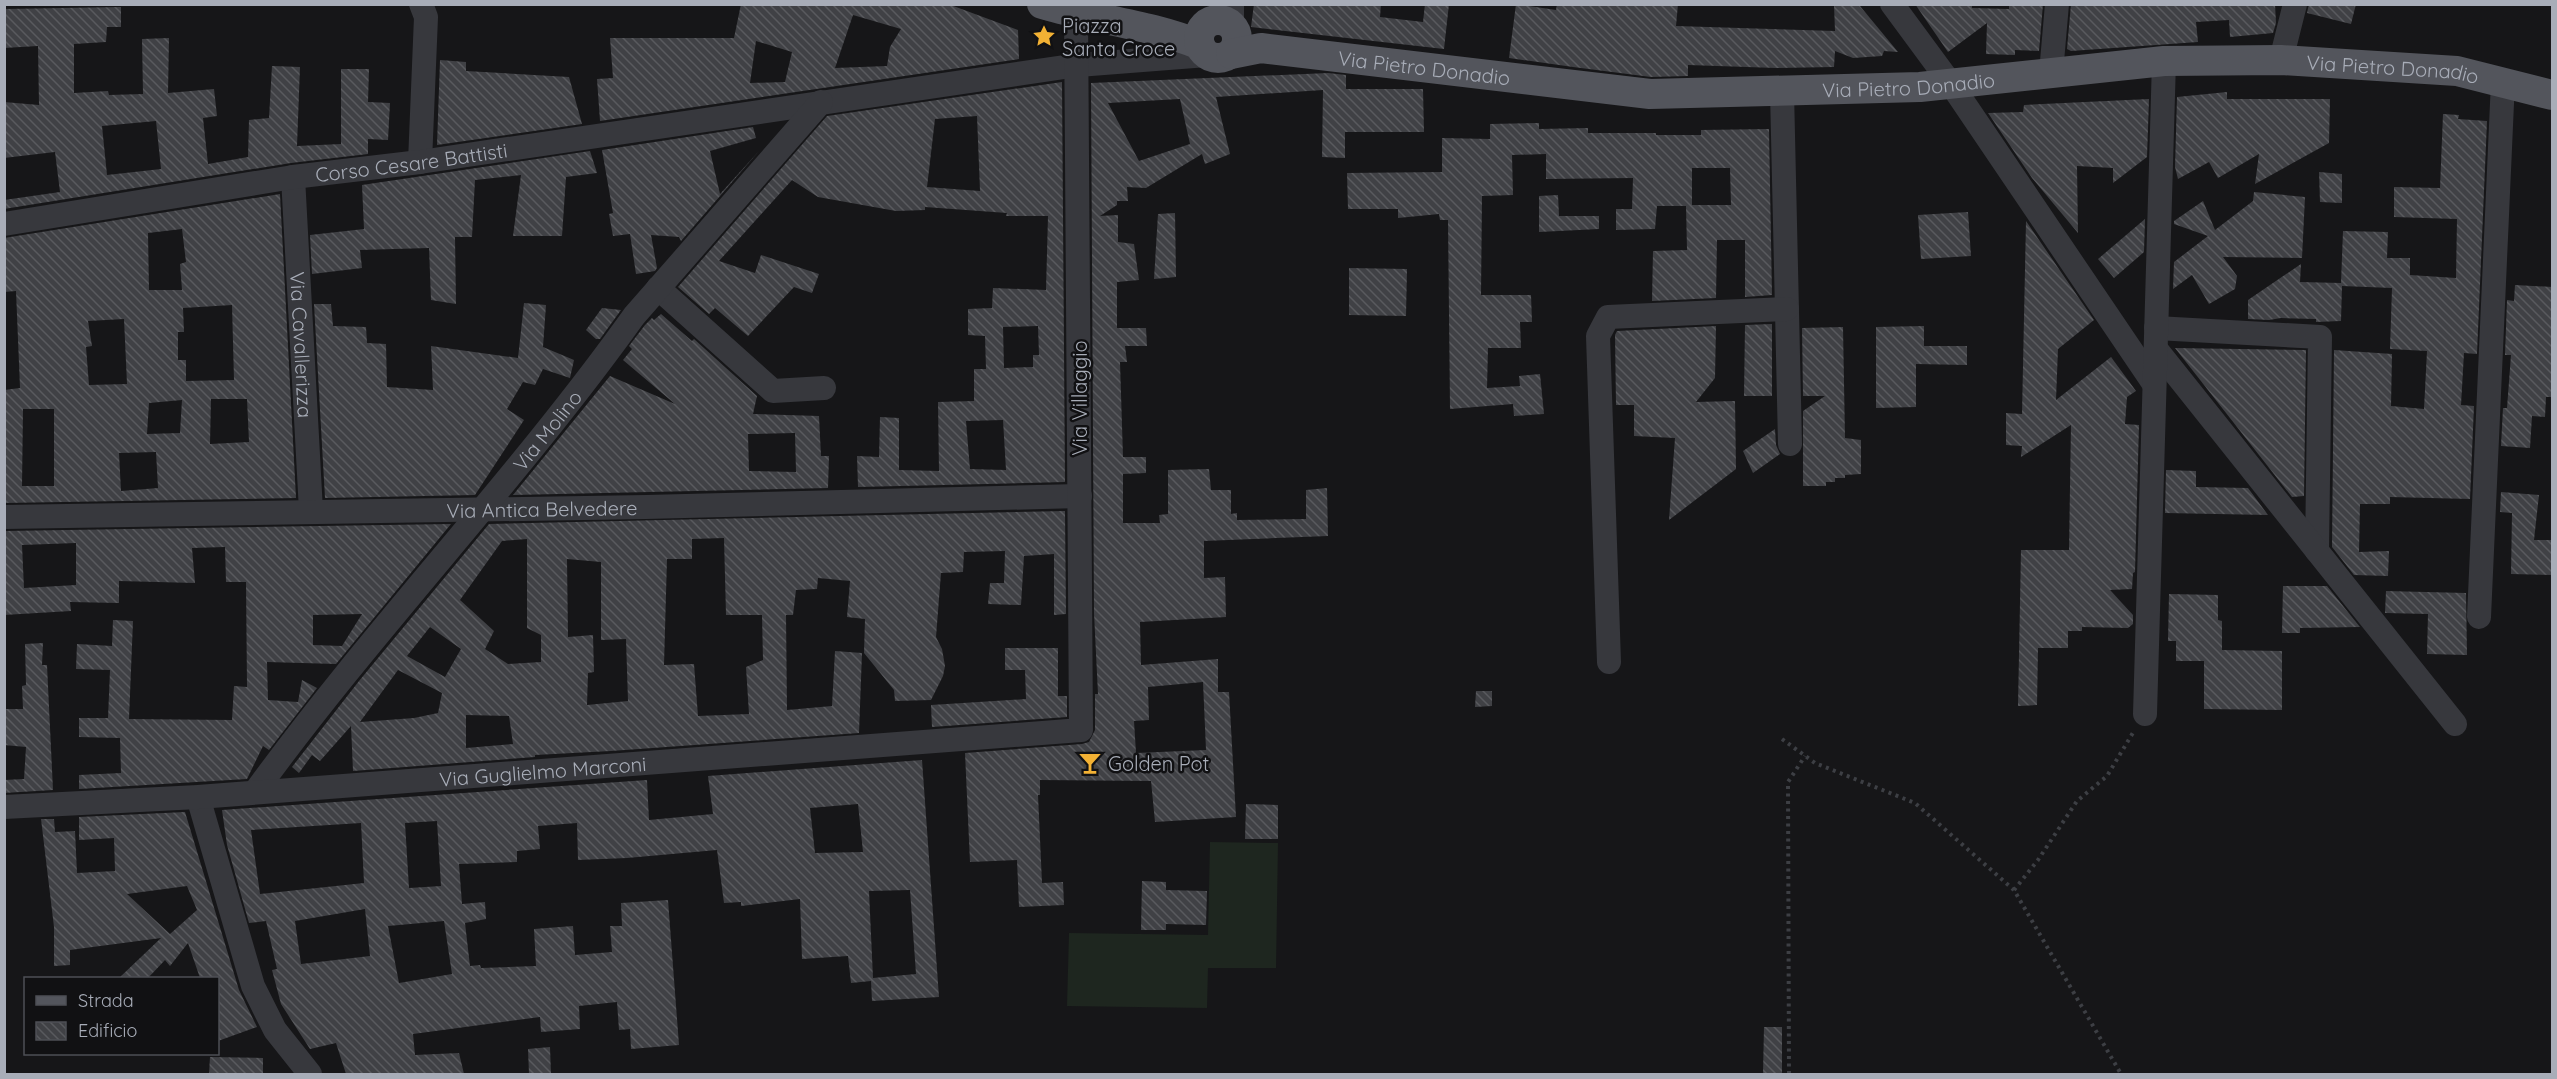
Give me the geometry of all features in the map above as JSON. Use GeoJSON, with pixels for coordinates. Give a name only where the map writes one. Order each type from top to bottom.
{"type":"FeatureCollection","features":[{"type":"Feature","properties":{"kind":"main road","name":"Via Pietro Donadio"},"geometry":{"type":"LineString","coordinates":[[1042,4],[1076,14],[1168,32],[1220,30],[1261,48],[1650,94],[1951,84],[2164,61],[2281,60],[2457,71],[2553,95]]}},
{"type":"Feature","properties":{"kind":"street"},"geometry":{"type":"LineString","coordinates":[[420,162],[426,17],[421,4]]}},
{"type":"Feature","properties":{"kind":"street"},"geometry":{"type":"LineString","coordinates":[[1892,4],[1951,84],[2154,384]]}},
{"type":"Feature","properties":{"kind":"street"},"geometry":{"type":"LineString","coordinates":[[2051,72],[2057,4]]}},
{"type":"Feature","properties":{"kind":"street"},"geometry":{"type":"LineString","coordinates":[[2281,60],[2295,4]]}},
{"type":"Feature","properties":{"kind":"street","name":"Via Villaggio"},"geometry":{"type":"LineString","coordinates":[[1076,14],[1081,730]]}},
{"type":"Feature","properties":{"kind":"street","name":"Corso Cesare Battisti"},"geometry":{"type":"LineString","coordinates":[[4,224],[292,177],[420,162],[1077,65],[1220,30]]}},
{"type":"Feature","properties":{"kind":"street"},"geometry":{"type":"LineString","coordinates":[[2145,714],[2164,61]]}},
{"type":"Feature","properties":{"kind":"street"},"geometry":{"type":"LineString","coordinates":[[2479,617],[2503,81]]}},
{"type":"Feature","properties":{"kind":"street"},"geometry":{"type":"LineString","coordinates":[[1782,91],[1790,444]]}},
{"type":"Feature","properties":{"kind":"street","name":"Via Molino"},"geometry":{"type":"LineString","coordinates":[[255,792],[308,719],[484,508],[658,288],[821,102]]}},
{"type":"Feature","properties":{"kind":"street","name":"Via Cavallerizza"},"geometry":{"type":"LineString","coordinates":[[292,177],[311,511]]}},
{"type":"Feature","properties":{"kind":"street"},"geometry":{"type":"LineString","coordinates":[[658,288],[773,391],[824,388]]}},
{"type":"Feature","properties":{"kind":"street"},"geometry":{"type":"LineString","coordinates":[[1609,663],[1598,336],[1608,317],[1787,309]]}},
{"type":"Feature","properties":{"kind":"street"},"geometry":{"type":"LineString","coordinates":[[2156,338],[2320,337],[2317,551]]}},
{"type":"Feature","properties":{"kind":"street"},"geometry":{"type":"LineString","coordinates":[[2156,338],[2317,551],[2454,724]]}},
{"type":"Feature","properties":{"kind":"street","name":"Via Antica Belvedere"},"geometry":{"type":"LineString","coordinates":[[4,517],[646,507],[1080,496]]}},
{"type":"Feature","properties":{"kind":"street","name":"Via Guglielmo Marconi"},"geometry":{"type":"LineString","coordinates":[[4,807],[198,797],[1081,730]]}},
{"type":"Feature","properties":{"kind":"street"},"geometry":{"type":"LineString","coordinates":[[198,797],[253,986],[275,1029],[310,1074]]}},
{"type":"Feature","properties":{"kind":"path"},"geometry":{"type":"LineString","coordinates":[[2014,890],[2038,860],[2077,801],[2107,776],[2145,714]]}},
{"type":"Feature","properties":{"kind":"path"},"geometry":{"type":"LineString","coordinates":[[1782,739],[1815,763],[1915,803],[2014,890],[2121,1074]]}},
{"type":"Feature","properties":{"kind":"path"},"geometry":{"type":"LineString","coordinates":[[1789,1074],[1788,782],[1805,756]]}},
{"type":"Feature","properties":{"kind":"shaded area"},"geometry":{"type":"Polygon","coordinates":[[[1210,842],[1278,843],[1276,968],[1208,968],[1207,1008],[1067,1006],[1069,933],[1208,935],[1210,842]]]}},
{"type":"Feature","properties":{"kind":"building"},"geometry":{"type":"Polygon","coordinates":[[[741,4],[948,4],[1018,30],[1019,59],[600,121],[597,79],[613,78],[610,38],[734,38],[741,4]],[[853,15],[835,68],[887,66],[890,47],[901,29],[853,15]],[[756,41],[750,83],[785,82],[792,52],[756,41]]]}},
{"type":"Feature","properties":{"kind":"building"},"geometry":{"type":"Polygon","coordinates":[[[1254,4],[1381,4],[1380,17],[1423,22],[1425,4],[1449,4],[1444,49],[1251,27],[1254,4]]]}},
{"type":"Feature","properties":{"kind":"building"},"geometry":{"type":"Polygon","coordinates":[[[1516,4],[1556,10],[1557,4],[1678,4],[1676,26],[1835,31],[1834,5],[1860,6],[1898,52],[1884,51],[1882,56],[1853,58],[1835,51],[1834,67],[1688,65],[1688,76],[1651,77],[1509,58],[1516,4]]]}},
{"type":"Feature","properties":{"kind":"building"},"geometry":{"type":"Polygon","coordinates":[[[1915,4],[1972,4],[1972,8],[2009,9],[2009,4],[2043,4],[2039,51],[2015,50],[2015,55],[1986,54],[1987,23],[1948,52],[1915,4]]]}},
{"type":"Feature","properties":{"kind":"building"},"geometry":{"type":"Polygon","coordinates":[[[2071,4],[2275,4],[2276,23],[2273,33],[2230,37],[2229,20],[2196,22],[2198,42],[2071,51],[2067,49],[2071,4]]]}},
{"type":"Feature","properties":{"kind":"building"},"geometry":{"type":"Polygon","coordinates":[[[2309,4],[2356,4],[2351,24],[2307,13],[2309,4]]]}},
{"type":"Feature","properties":{"kind":"building"},"geometry":{"type":"Polygon","coordinates":[[[121,7],[121,27],[107,27],[106,42],[74,44],[74,93],[108,91],[109,95],[143,94],[142,39],[169,38],[168,93],[214,89],[217,116],[203,118],[208,164],[248,157],[249,120],[269,118],[272,66],[300,67],[297,146],[341,144],[341,69],[369,69],[368,102],[390,103],[388,140],[368,139],[368,154],[291,163],[4,209],[4,200],[60,192],[55,152],[4,158],[4,102],[39,105],[38,46],[4,48],[4,9],[121,7]],[[156,121],[102,126],[107,175],[161,169],[156,121]]]}},
{"type":"Feature","properties":{"kind":"building"},"geometry":{"type":"Polygon","coordinates":[[[440,60],[466,62],[466,71],[569,77],[582,124],[437,145],[440,60]]]}},
{"type":"Feature","properties":{"kind":"building"},"geometry":{"type":"Polygon","coordinates":[[[1328,73],[1346,75],[1346,89],[1423,89],[1424,132],[1345,132],[1345,158],[1322,157],[1323,90],[1216,97],[1230,154],[1205,164],[1202,154],[1146,188],[1127,187],[1128,201],[1117,201],[1117,205],[1100,216],[1118,215],[1118,242],[1134,244],[1139,280],[1117,282],[1117,328],[1146,328],[1147,346],[1125,346],[1127,362],[1120,362],[1123,457],[1146,457],[1146,473],[1123,474],[1123,523],[1160,523],[1159,515],[1168,514],[1168,470],[1209,469],[1211,490],[1231,490],[1231,514],[1237,513],[1237,520],[1306,519],[1306,490],[1327,488],[1328,536],[1204,541],[1204,578],[1225,577],[1226,617],[1140,622],[1141,665],[1218,659],[1218,692],[1229,692],[1236,817],[1155,822],[1151,781],[1040,780],[1040,795],[1038,795],[1042,883],[1063,882],[1064,905],[1019,907],[1017,860],[970,862],[965,753],[1082,744],[1089,742],[1095,730],[1095,694],[1098,694],[1094,613],[1091,83],[1328,73]],[[1180,99],[1108,103],[1139,161],[1190,144],[1180,99]],[[1203,682],[1148,687],[1149,720],[1134,721],[1136,753],[1206,750],[1203,682]]]}},
{"type":"Feature","properties":{"kind":"building"},"geometry":{"type":"Polygon","coordinates":[[[1062,82],[1065,482],[858,487],[857,456],[879,457],[880,417],[899,418],[899,470],[939,471],[938,402],[974,401],[974,369],[986,369],[985,336],[968,335],[968,309],[992,308],[993,288],[1046,290],[1048,216],[1006,216],[1007,213],[925,207],[925,210],[896,211],[818,197],[792,180],[719,261],[755,273],[761,255],[819,274],[812,293],[794,287],[748,336],[715,308],[709,314],[678,287],[827,116],[1062,82]],[[977,116],[935,119],[927,187],[980,191],[977,116]],[[1038,326],[1003,327],[1004,368],[1033,367],[1033,355],[1039,355],[1038,326]],[[1003,420],[966,421],[970,469],[1006,470],[1003,420]]]}},
{"type":"Feature","properties":{"kind":"building"},"geometry":{"type":"Polygon","coordinates":[[[2227,92],[2227,99],[2330,99],[2329,143],[2255,184],[2259,154],[2218,178],[2209,162],[2178,179],[2175,167],[2177,97],[2227,92]]]}},
{"type":"Feature","properties":{"kind":"building"},"geometry":{"type":"Polygon","coordinates":[[[2149,99],[2147,157],[2113,183],[2113,168],[2077,166],[2078,233],[2032,178],[1988,113],[2023,112],[2024,105],[2149,99]]]}},
{"type":"Feature","properties":{"kind":"building"},"geometry":{"type":"Polygon","coordinates":[[[2443,114],[2459,115],[2458,119],[2487,121],[2477,354],[2464,353],[2461,405],[2474,406],[2470,499],[2390,497],[2390,504],[2360,504],[2359,552],[2389,551],[2388,576],[2354,575],[2332,547],[2334,350],[2392,354],[2391,406],[2424,409],[2427,351],[2390,349],[2392,288],[2342,286],[2341,321],[2248,319],[2248,300],[2301,264],[2300,282],[2341,283],[2343,231],[2388,232],[2387,258],[2410,258],[2410,275],[2456,278],[2457,219],[2394,217],[2394,187],[2440,188],[2443,114]]]}},
{"type":"Feature","properties":{"kind":"building"},"geometry":{"type":"Polygon","coordinates":[[[1539,123],[1539,129],[1588,128],[1588,133],[1656,133],[1656,135],[1701,135],[1701,130],[1769,129],[1772,295],[1745,297],[1745,240],[1717,240],[1716,298],[1652,301],[1653,251],[1687,250],[1686,206],[1657,206],[1655,229],[1616,230],[1616,209],[1632,209],[1633,178],[1546,179],[1546,154],[1512,155],[1513,195],[1482,196],[1481,295],[1531,295],[1532,322],[1520,322],[1521,348],[1488,348],[1487,388],[1520,386],[1519,376],[1540,374],[1544,414],[1514,416],[1513,404],[1450,409],[1448,220],[1440,220],[1439,214],[1398,218],[1398,209],[1348,209],[1347,173],[1442,172],[1442,138],[1490,139],[1490,124],[1539,123]],[[1692,168],[1692,205],[1731,205],[1730,168],[1692,168]]]}},
{"type":"Feature","properties":{"kind":"building"},"geometry":{"type":"Polygon","coordinates":[[[753,127],[756,138],[710,151],[720,194],[759,151],[681,241],[679,237],[651,235],[657,268],[655,271],[636,274],[630,234],[613,236],[609,214],[613,213],[602,150],[753,127]]]}},
{"type":"Feature","properties":{"kind":"building"},"geometry":{"type":"Polygon","coordinates":[[[590,151],[597,173],[566,177],[562,236],[513,236],[521,175],[475,180],[472,237],[455,237],[456,304],[431,300],[429,248],[360,250],[362,268],[312,274],[310,235],[364,229],[362,185],[590,151]]]}},
{"type":"Feature","properties":{"kind":"building"},"geometry":{"type":"Polygon","coordinates":[[[2319,172],[2342,174],[2342,203],[2320,202],[2319,172]]]}},
{"type":"Feature","properties":{"kind":"building"},"geometry":{"type":"Polygon","coordinates":[[[2254,192],[2305,197],[2302,258],[2223,257],[2237,276],[2235,289],[2209,304],[2192,275],[2173,289],[2174,262],[2208,236],[2174,224],[2174,221],[2203,201],[2215,230],[2253,201],[2254,192]]]}},
{"type":"Feature","properties":{"kind":"building"},"geometry":{"type":"Polygon","coordinates":[[[280,194],[296,498],[4,503],[4,390],[20,388],[16,291],[4,292],[4,238],[280,194]],[[182,229],[148,233],[149,290],[182,290],[180,264],[186,262],[182,229]],[[232,305],[183,308],[184,332],[178,332],[178,360],[186,360],[186,381],[234,380],[232,305]],[[124,319],[88,321],[92,346],[86,347],[89,385],[127,384],[124,319]],[[211,399],[210,444],[249,442],[247,399],[211,399]],[[182,400],[149,403],[147,434],[180,433],[182,400]],[[23,409],[22,486],[54,486],[54,409],[23,409]],[[156,452],[119,453],[121,491],[158,488],[156,452]]]}},
{"type":"Feature","properties":{"kind":"building"},"geometry":{"type":"Polygon","coordinates":[[[1558,195],[1559,216],[1599,216],[1599,229],[1539,232],[1539,196],[1558,195]]]}},
{"type":"Feature","properties":{"kind":"building"},"geometry":{"type":"Polygon","coordinates":[[[1968,212],[1971,256],[1921,259],[1918,215],[1968,212]]]}},
{"type":"Feature","properties":{"kind":"building"},"geometry":{"type":"Polygon","coordinates":[[[1175,213],[1176,277],[1154,279],[1158,214],[1175,213]]]}},
{"type":"Feature","properties":{"kind":"building"},"geometry":{"type":"Polygon","coordinates":[[[2145,219],[2144,252],[2114,278],[2098,259],[2145,219]]]}},
{"type":"Feature","properties":{"kind":"building"},"geometry":{"type":"Polygon","coordinates":[[[2026,221],[2094,320],[2058,349],[2056,400],[2111,357],[2136,391],[2127,397],[2125,424],[2139,425],[2135,572],[2132,589],[2110,590],[2133,615],[2133,624],[2128,628],[2082,627],[2082,631],[2068,631],[2068,648],[2038,648],[2037,705],[2018,706],[2021,550],[2069,550],[2071,425],[2021,457],[2022,446],[2006,445],[2006,413],[2022,414],[2026,221]]]}},
{"type":"Feature","properties":{"kind":"building"},"geometry":{"type":"Polygon","coordinates":[[[1349,268],[1407,269],[1406,316],[1349,315],[1349,268]]]}},
{"type":"Feature","properties":{"kind":"building"},"geometry":{"type":"Polygon","coordinates":[[[2515,285],[2553,287],[2553,397],[2546,397],[2545,417],[2532,416],[2530,448],[2501,446],[2503,408],[2507,408],[2511,355],[2505,355],[2507,300],[2514,301],[2515,285]]]}},
{"type":"Feature","properties":{"kind":"building"},"geometry":{"type":"Polygon","coordinates":[[[524,303],[546,305],[543,347],[574,360],[570,378],[543,369],[535,385],[523,382],[507,409],[524,420],[475,495],[325,498],[314,304],[331,304],[333,326],[366,327],[367,343],[386,344],[387,387],[433,390],[431,346],[518,358],[524,303]]]}},
{"type":"Feature","properties":{"kind":"building"},"geometry":{"type":"Polygon","coordinates":[[[602,308],[621,310],[600,339],[596,339],[586,330],[602,308]]]}},
{"type":"Feature","properties":{"kind":"building"},"geometry":{"type":"Polygon","coordinates":[[[661,314],[692,341],[694,339],[757,396],[753,414],[819,416],[821,456],[829,456],[828,488],[513,495],[610,376],[675,404],[623,360],[632,349],[629,346],[645,325],[652,318],[654,320],[661,314]],[[795,433],[748,434],[749,471],[796,472],[795,433]]]}},
{"type":"Feature","properties":{"kind":"building"},"geometry":{"type":"Polygon","coordinates":[[[1772,324],[1772,396],[1744,396],[1745,325],[1772,324]]]}},
{"type":"Feature","properties":{"kind":"building"},"geometry":{"type":"Polygon","coordinates":[[[1716,326],[1715,378],[1696,402],[1735,401],[1736,469],[1669,520],[1675,438],[1634,436],[1634,405],[1616,405],[1615,335],[1617,331],[1716,326]]]}},
{"type":"Feature","properties":{"kind":"building"},"geometry":{"type":"Polygon","coordinates":[[[1924,326],[1924,346],[1967,346],[1967,365],[1916,364],[1916,407],[1876,408],[1876,327],[1924,326]]]}},
{"type":"Feature","properties":{"kind":"building"},"geometry":{"type":"Polygon","coordinates":[[[1843,327],[1845,438],[1861,440],[1861,474],[1835,478],[1835,482],[1826,482],[1826,486],[1803,486],[1803,411],[1825,396],[1803,396],[1802,328],[1843,327]]]}},
{"type":"Feature","properties":{"kind":"building"},"geometry":{"type":"Polygon","coordinates":[[[2175,348],[2306,350],[2304,496],[2292,497],[2175,348]]]}},
{"type":"Feature","properties":{"kind":"building"},"geometry":{"type":"Polygon","coordinates":[[[1775,429],[1776,445],[1780,454],[1753,473],[1743,451],[1775,429]]]}},
{"type":"Feature","properties":{"kind":"building"},"geometry":{"type":"Polygon","coordinates":[[[2166,470],[2196,471],[2196,487],[2248,488],[2268,515],[2165,513],[2166,470]]]}},
{"type":"Feature","properties":{"kind":"building"},"geometry":{"type":"Polygon","coordinates":[[[2501,492],[2539,495],[2534,540],[2553,540],[2553,575],[2511,574],[2512,513],[2500,512],[2501,492]]]}},
{"type":"Feature","properties":{"kind":"building"},"geometry":{"type":"Polygon","coordinates":[[[1065,511],[1066,614],[1054,615],[1054,554],[1024,556],[1021,605],[988,604],[990,583],[1004,583],[1005,551],[964,552],[963,572],[941,573],[936,637],[942,649],[945,666],[943,676],[931,700],[895,701],[894,690],[864,653],[865,619],[847,617],[850,581],[818,578],[817,589],[796,590],[793,615],[786,615],[787,710],[832,706],[835,651],[862,653],[859,733],[535,755],[535,757],[353,771],[351,726],[320,761],[312,755],[299,773],[292,767],[359,681],[489,524],[1065,511]],[[724,538],[692,539],[692,559],[667,559],[664,665],[694,664],[698,716],[749,714],[746,667],[763,660],[762,615],[726,615],[724,538]],[[527,539],[502,541],[460,600],[494,631],[485,649],[508,664],[541,662],[541,635],[527,628],[527,539]],[[567,559],[568,637],[593,635],[594,672],[588,673],[587,705],[628,701],[626,639],[601,640],[601,562],[567,559]],[[430,627],[407,656],[445,677],[461,649],[430,627]],[[398,670],[360,722],[414,718],[438,713],[442,693],[398,670]],[[466,715],[466,748],[513,744],[509,716],[466,715]]]}},
{"type":"Feature","properties":{"kind":"building"},"geometry":{"type":"Polygon","coordinates":[[[451,524],[336,664],[267,662],[268,700],[298,702],[302,680],[317,688],[269,750],[263,746],[247,779],[79,789],[79,775],[121,773],[120,738],[79,737],[79,718],[108,718],[110,670],[76,669],[77,644],[112,646],[113,620],[133,621],[129,719],[232,720],[234,686],[247,687],[246,582],[226,582],[225,547],[192,548],[195,583],[119,581],[119,603],[70,602],[71,611],[4,615],[4,531],[451,524]],[[76,543],[22,545],[24,588],[76,585],[76,543]],[[362,614],[313,615],[313,645],[342,646],[362,614]]]}},
{"type":"Feature","properties":{"kind":"building"},"geometry":{"type":"Polygon","coordinates":[[[2283,586],[2327,586],[2360,627],[2300,628],[2300,633],[2282,633],[2283,586]]]}},
{"type":"Feature","properties":{"kind":"building"},"geometry":{"type":"Polygon","coordinates":[[[2386,591],[2466,593],[2467,655],[2427,654],[2428,614],[2385,613],[2386,591]]]}},
{"type":"Feature","properties":{"kind":"building"},"geometry":{"type":"Polygon","coordinates":[[[2169,594],[2218,595],[2218,620],[2222,621],[2222,650],[2282,651],[2282,710],[2204,709],[2204,661],[2176,661],[2176,641],[2168,641],[2169,594]]]}},
{"type":"Feature","properties":{"kind":"building"},"geometry":{"type":"Polygon","coordinates":[[[43,643],[42,665],[47,665],[53,790],[4,793],[4,780],[24,779],[26,747],[4,745],[4,709],[23,709],[22,686],[26,685],[25,644],[43,643]]]}},
{"type":"Feature","properties":{"kind":"building"},"geometry":{"type":"Polygon","coordinates":[[[1005,648],[1058,648],[1058,696],[1067,696],[1067,717],[932,727],[931,705],[1026,699],[1025,670],[1005,670],[1005,648]]]}},
{"type":"Feature","properties":{"kind":"building"},"geometry":{"type":"Polygon","coordinates":[[[1476,691],[1492,691],[1492,706],[1475,707],[1476,691]]]}},
{"type":"Feature","properties":{"kind":"building"},"geometry":{"type":"Polygon","coordinates":[[[922,760],[939,997],[872,1001],[871,981],[851,983],[848,956],[802,959],[800,899],[741,906],[741,902],[724,903],[717,850],[578,860],[577,823],[538,826],[540,849],[517,851],[517,862],[459,864],[462,904],[485,902],[486,919],[465,923],[470,966],[480,965],[481,968],[536,966],[534,929],[573,926],[575,955],[612,952],[610,926],[622,926],[621,903],[668,900],[679,1045],[631,1049],[630,1029],[619,1030],[617,1002],[579,1006],[580,1029],[541,1032],[540,1017],[413,1034],[415,1055],[459,1053],[464,1074],[346,1074],[336,1043],[310,1049],[281,1004],[272,970],[277,969],[266,921],[249,923],[227,845],[222,810],[647,780],[649,820],[713,814],[708,776],[922,760]],[[858,804],[810,808],[815,853],[863,852],[858,804]],[[437,821],[405,823],[409,888],[441,886],[437,821]],[[361,823],[251,830],[260,894],[364,883],[361,823]],[[910,890],[869,891],[873,978],[916,974],[910,890]],[[365,909],[295,921],[301,964],[370,956],[365,909]],[[444,921],[388,926],[399,983],[452,974],[444,921]]]}},
{"type":"Feature","properties":{"kind":"building"},"geometry":{"type":"Polygon","coordinates":[[[1246,804],[1278,805],[1278,839],[1245,839],[1246,804]]]}},
{"type":"Feature","properties":{"kind":"building"},"geometry":{"type":"Polygon","coordinates":[[[185,812],[239,990],[257,1027],[219,1041],[219,977],[200,977],[188,943],[170,966],[165,960],[149,977],[120,977],[161,938],[70,950],[70,965],[54,966],[54,927],[41,819],[54,819],[55,832],[75,831],[77,873],[115,871],[114,838],[79,840],[79,817],[185,812]],[[187,886],[127,894],[170,934],[197,910],[187,886]]]}},
{"type":"Feature","properties":{"kind":"building"},"geometry":{"type":"Polygon","coordinates":[[[1142,881],[1166,882],[1166,890],[1207,891],[1206,925],[1166,924],[1166,930],[1141,930],[1142,881]]]}},
{"type":"Feature","properties":{"kind":"building"},"geometry":{"type":"Polygon","coordinates":[[[1764,1027],[1782,1027],[1782,1074],[1763,1074],[1764,1027]]]}},
{"type":"Feature","properties":{"kind":"building"},"geometry":{"type":"Polygon","coordinates":[[[550,1047],[551,1074],[529,1074],[528,1049],[550,1047]]]}},
{"type":"Feature","properties":{"kind":"building"},"geometry":{"type":"Polygon","coordinates":[[[210,1057],[263,1058],[263,1074],[209,1074],[210,1057]]]}},
{"type":"Feature","properties":{"kind":"place","name":"Piazza Santa Croce"},"geometry":{"type":"Point","coordinates":[1044,36]}},
{"type":"Feature","properties":{"kind":"place","name":"Golden Pot"},"geometry":{"type":"Point","coordinates":[1090,763]}}]}
